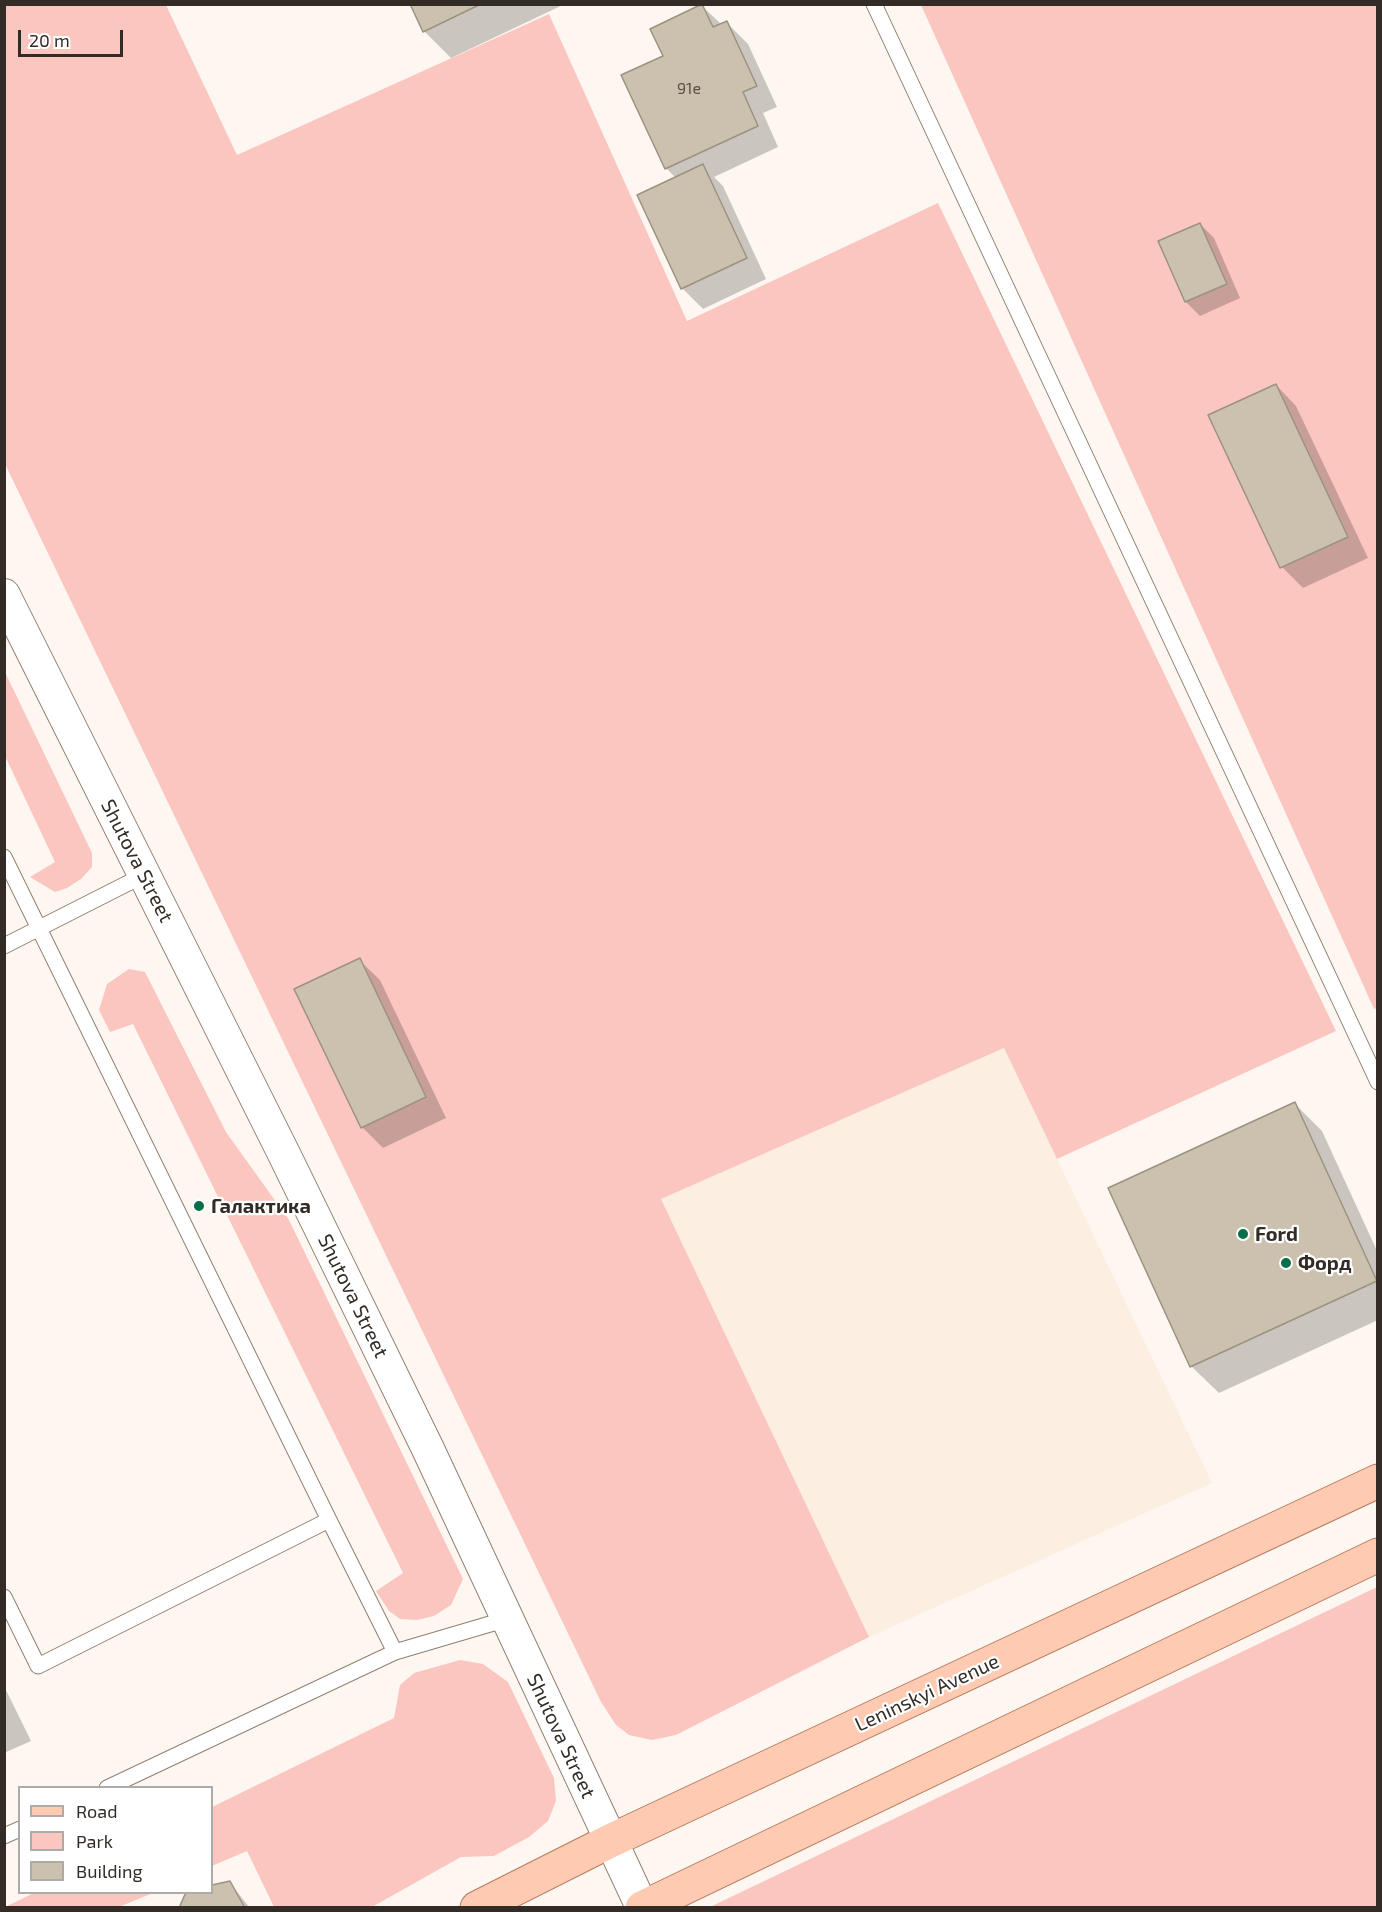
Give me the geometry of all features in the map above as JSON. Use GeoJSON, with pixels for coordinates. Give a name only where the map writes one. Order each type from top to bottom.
{"type":"FeatureCollection","features":[{"type":"Feature","properties":{"kind":"main road","name":"Leninskyi Avenue"},"geometry":{"type":"LineString","coordinates":[[477,1908],[610,1841],[1377,1481]]}},
{"type":"Feature","properties":{"kind":"main road"},"geometry":{"type":"LineString","coordinates":[[642,1907],[1377,1555]]}},
{"type":"Feature","properties":{"kind":"street","name":"Shutova Street"},"geometry":{"type":"LineString","coordinates":[[4,596],[294,1175],[642,1907]]}},
{"type":"Feature","properties":{"kind":"lane"},"geometry":{"type":"LineString","coordinates":[[874,4],[1377,1082]]}},
{"type":"Feature","properties":{"kind":"lane"},"geometry":{"type":"LineString","coordinates":[[4,857],[395,1652]]}},
{"type":"Feature","properties":{"kind":"lane"},"geometry":{"type":"LineString","coordinates":[[4,945],[144,874]]}},
{"type":"Feature","properties":{"kind":"lane"},"geometry":{"type":"LineString","coordinates":[[4,1597],[38,1666],[329,1520]]}},
{"type":"Feature","properties":{"kind":"lane"},"geometry":{"type":"LineString","coordinates":[[111,1786],[395,1652],[507,1619]]}},
{"type":"Feature","properties":{"kind":"lane"},"geometry":{"type":"LineString","coordinates":[[4,1836],[18,1830]]}},
{"type":"Feature","properties":{"kind":"shaded area"},"geometry":{"type":"Polygon","coordinates":[[[1004,1048],[1212,1483],[869,1637],[661,1199],[1004,1048]]]}},
{"type":"Feature","properties":{"kind":"green space"},"geometry":{"type":"Polygon","coordinates":[[[5,5],[166,5],[237,155],[549,14],[687,321],[938,203],[1336,1031],[1057,1159],[1004,1048],[661,1199],[869,1637],[676,1735],[652,1740],[629,1735],[616,1725],[601,1702],[5,464],[5,5]]]}},
{"type":"Feature","properties":{"kind":"green space"},"geometry":{"type":"Polygon","coordinates":[[[921,5],[1377,5],[1377,1008],[1374,1009],[921,5]]]}},
{"type":"Feature","properties":{"kind":"green space"},"geometry":{"type":"Polygon","coordinates":[[[5,672],[92,853],[92,867],[81,879],[55,892],[30,877],[55,862],[5,756],[5,672]]]}},
{"type":"Feature","properties":{"kind":"green space"},"geometry":{"type":"Polygon","coordinates":[[[129,969],[145,972],[226,1132],[289,1220],[463,1579],[451,1605],[434,1616],[417,1620],[400,1619],[389,1611],[376,1591],[403,1573],[133,1024],[110,1032],[99,1010],[107,984],[129,969]]]}},
{"type":"Feature","properties":{"kind":"green space"},"geometry":{"type":"Polygon","coordinates":[[[1377,1587],[1377,1907],[710,1907],[1377,1587]]]}},
{"type":"Feature","properties":{"kind":"green space"},"geometry":{"type":"Polygon","coordinates":[[[460,1660],[483,1664],[508,1682],[554,1778],[556,1801],[548,1821],[529,1837],[494,1856],[461,1857],[372,1907],[274,1907],[247,1851],[213,1866],[213,1807],[394,1718],[400,1685],[414,1673],[460,1660]]]}},
{"type":"Feature","properties":{"kind":"green space"},"geometry":{"type":"Polygon","coordinates":[[[32,1894],[151,1894],[119,1907],[5,1907],[32,1894]]]}},
{"type":"Feature","properties":{"kind":"building"},"geometry":{"type":"Polygon","coordinates":[[[410,4],[481,4],[423,32],[410,4]]]}},
{"type":"Feature","properties":{"kind":"building"},"geometry":{"type":"Polygon","coordinates":[[[702,4],[713,27],[727,21],[757,86],[743,92],[758,126],[665,169],[621,75],[663,56],[650,29],[702,4]]]}},
{"type":"Feature","properties":{"kind":"building"},"geometry":{"type":"Polygon","coordinates":[[[703,164],[747,258],[681,289],[637,195],[703,164]]]}},
{"type":"Feature","properties":{"kind":"building"},"geometry":{"type":"Polygon","coordinates":[[[1200,223],[1227,284],[1185,302],[1158,241],[1200,223]]]}},
{"type":"Feature","properties":{"kind":"building"},"geometry":{"type":"Polygon","coordinates":[[[1276,384],[1348,537],[1280,568],[1208,415],[1276,384]]]}},
{"type":"Feature","properties":{"kind":"building"},"geometry":{"type":"Polygon","coordinates":[[[360,958],[426,1097],[361,1128],[294,989],[360,958]]]}},
{"type":"Feature","properties":{"kind":"building","name":"Ford"},"geometry":{"type":"Polygon","coordinates":[[[1295,1102],[1377,1281],[1190,1367],[1108,1188],[1295,1102]]]}},
{"type":"Feature","properties":{"kind":"building"},"geometry":{"type":"Polygon","coordinates":[[[230,1881],[245,1908],[179,1908],[185,1894],[213,1894],[213,1885],[230,1881]]]}},
{"type":"Feature","properties":{"kind":"place","name":"Галактика"},"geometry":{"type":"Point","coordinates":[199,1206]}},
{"type":"Feature","properties":{"kind":"place","name":"Ford"},"geometry":{"type":"Point","coordinates":[1243,1234]}},
{"type":"Feature","properties":{"kind":"place","name":"Форд"},"geometry":{"type":"Point","coordinates":[1286,1263]}}]}
